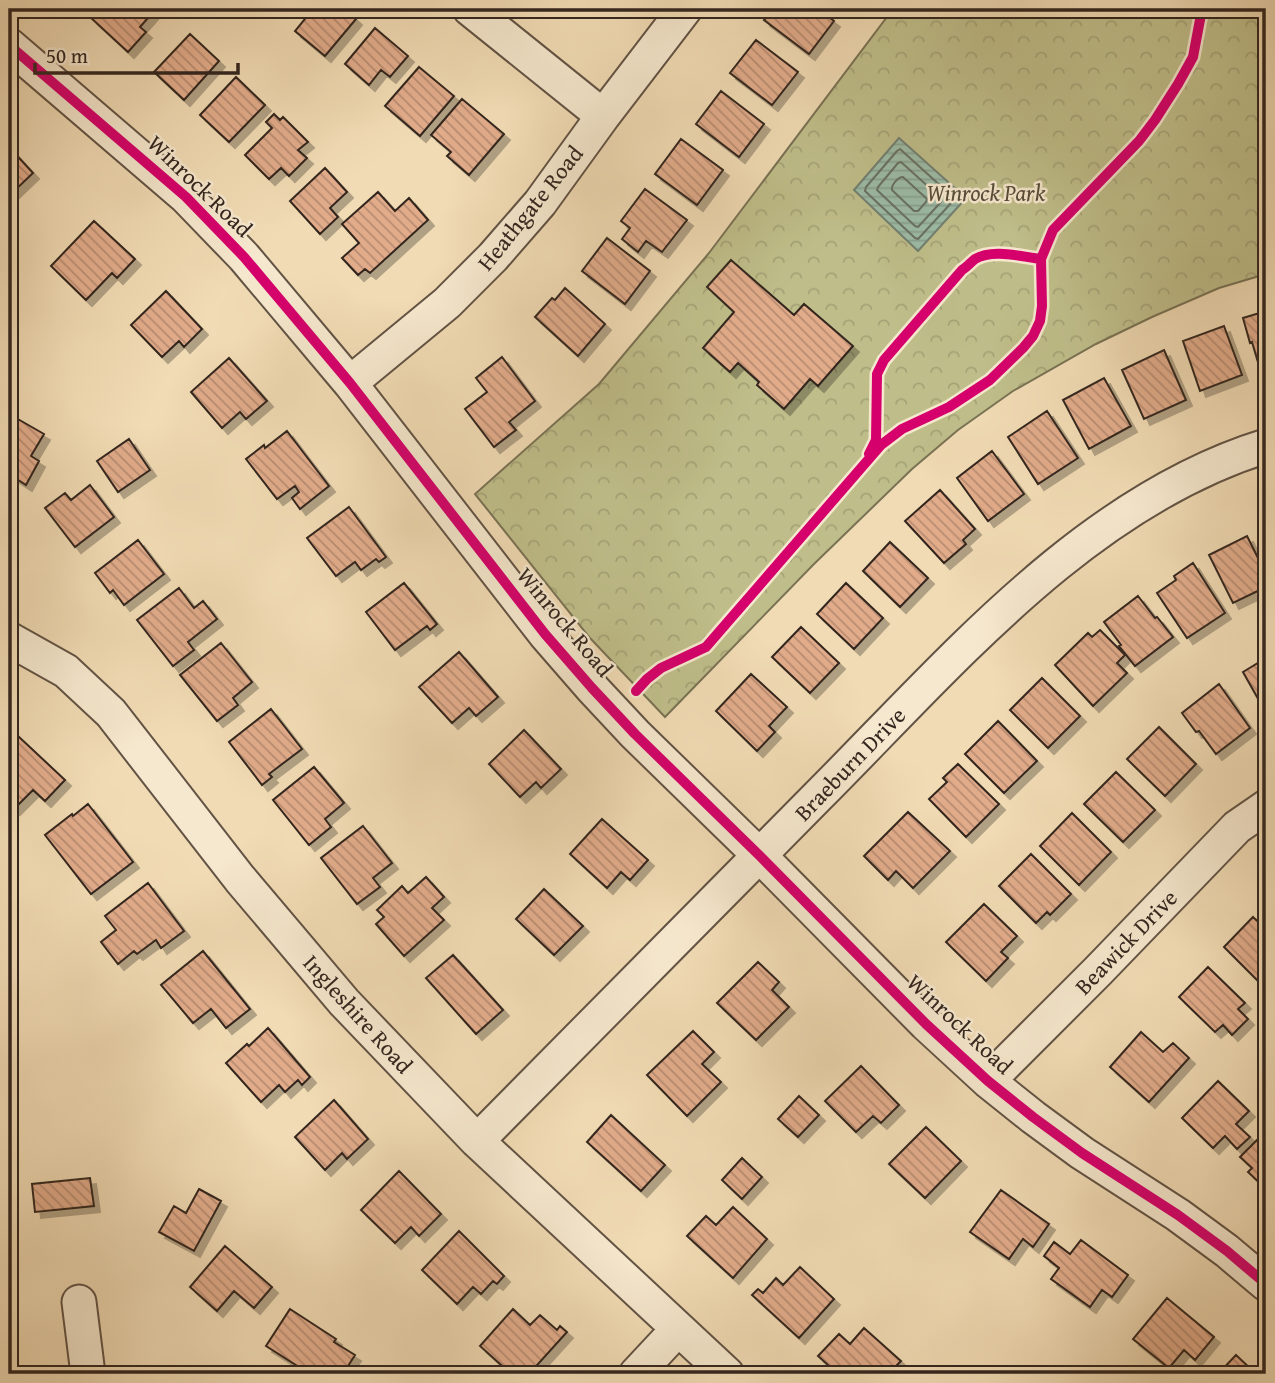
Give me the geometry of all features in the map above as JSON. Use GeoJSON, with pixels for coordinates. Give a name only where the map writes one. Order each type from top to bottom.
{"type":"FeatureCollection","features":[{"type":"Feature","properties":{"kind":"street"},"geometry":{"type":"LineString","coordinates":[[470,9],[603,116]]}},
{"type":"Feature","properties":{"kind":"street","name":"Heathgate Road"},"geometry":{"type":"LineString","coordinates":[[350,383],[447,303],[493,257],[540,203],[685,9]]}},
{"type":"Feature","properties":{"kind":"street","name":"Winrock Road"},"geometry":{"type":"LineString","coordinates":[[9,45],[186,197],[244,257],[350,383],[545,634],[635,734],[926,1024],[1032,1117],[1198,1230],[1266,1284]]}},
{"type":"Feature","properties":{"kind":"street","name":"Braeburn Drive"},"geometry":{"type":"LineString","coordinates":[[477,1141],[951,661],[1034,583],[1103,529],[1175,484],[1266,446]]}},
{"type":"Feature","properties":{"kind":"street","name":"Ingleshire Road"},"geometry":{"type":"LineString","coordinates":[[9,639],[66,671],[111,713],[240,878],[344,1002],[477,1141],[727,1374]]}},
{"type":"Feature","properties":{"kind":"street","name":"Beawick Drive"},"geometry":{"type":"LineString","coordinates":[[988,1081],[1237,827],[1266,807]]}},
{"type":"Feature","properties":{"kind":"street"},"geometry":{"type":"LineString","coordinates":[[79,1302],[89,1374]]}},
{"type":"Feature","properties":{"kind":"street"},"geometry":{"type":"LineString","coordinates":[[636,1374],[677,1329]]}},
{"type":"Feature","properties":{"kind":"green space","name":"Winrock Park"},"geometry":{"type":"Polygon","coordinates":[[[893,9],[1266,9],[1266,274],[1219,288],[1096,344],[1013,391],[958,430],[912,469],[814,564],[665,717],[590,638],[475,494],[599,384],[709,253],[893,9]]]}},
{"type":"Feature","properties":{"kind":"water"},"geometry":{"type":"Polygon","coordinates":[[[899,138],[966,198],[918,251],[854,190],[899,138]]]}},
{"type":"Feature","properties":{"kind":"building"},"geometry":{"type":"Polygon","coordinates":[[[98,9],[156,9],[140,27],[146,32],[128,52],[91,18],[98,9]]]}},
{"type":"Feature","properties":{"kind":"building"},"geometry":{"type":"Polygon","coordinates":[[[313,9],[349,9],[347,11],[356,19],[325,56],[295,31],[313,9]]]}},
{"type":"Feature","properties":{"kind":"building"},"geometry":{"type":"Polygon","coordinates":[[[773,9],[818,9],[834,21],[809,54],[764,20],[773,9]]]}},
{"type":"Feature","properties":{"kind":"building"},"geometry":{"type":"Polygon","coordinates":[[[375,28],[408,56],[390,77],[381,70],[369,85],[345,64],[375,28]]]}},
{"type":"Feature","properties":{"kind":"building"},"geometry":{"type":"Polygon","coordinates":[[[190,34],[219,61],[184,100],[154,72],[190,34]]]}},
{"type":"Feature","properties":{"kind":"building"},"geometry":{"type":"Polygon","coordinates":[[[756,40],[798,72],[772,105],[730,73],[756,40]]]}},
{"type":"Feature","properties":{"kind":"building"},"geometry":{"type":"Polygon","coordinates":[[[419,67],[454,96],[420,136],[385,106],[419,67]]]}},
{"type":"Feature","properties":{"kind":"building"},"geometry":{"type":"Polygon","coordinates":[[[236,77],[265,105],[229,142],[200,115],[236,77]]]}},
{"type":"Feature","properties":{"kind":"building"},"geometry":{"type":"Polygon","coordinates":[[[721,91],[764,124],[739,157],[696,124],[721,91]]]}},
{"type":"Feature","properties":{"kind":"building"},"geometry":{"type":"Polygon","coordinates":[[[462,99],[504,134],[469,175],[447,156],[451,152],[431,135],[462,99]]]}},
{"type":"Feature","properties":{"kind":"building"},"geometry":{"type":"Polygon","coordinates":[[[274,114],[280,120],[283,117],[308,142],[298,150],[307,158],[289,176],[281,168],[269,179],[245,155],[272,128],[266,122],[274,114]]]}},
{"type":"Feature","properties":{"kind":"building"},"geometry":{"type":"Polygon","coordinates":[[[681,139],[723,170],[697,205],[655,174],[681,139]]]}},
{"type":"Feature","properties":{"kind":"building"},"geometry":{"type":"Polygon","coordinates":[[[9,147],[33,173],[9,196],[9,147]]]}},
{"type":"Feature","properties":{"kind":"building"},"geometry":{"type":"Polygon","coordinates":[[[325,168],[347,192],[330,208],[338,217],[320,234],[290,201],[325,168]]]}},
{"type":"Feature","properties":{"kind":"building"},"geometry":{"type":"Polygon","coordinates":[[[645,189],[687,220],[662,252],[646,241],[638,252],[622,239],[630,228],[621,221],[645,189]]]}},
{"type":"Feature","properties":{"kind":"building"},"geometry":{"type":"Polygon","coordinates":[[[378,192],[395,211],[409,198],[428,220],[370,273],[365,269],[358,275],[342,258],[359,243],[342,224],[378,192]]]}},
{"type":"Feature","properties":{"kind":"building"},"geometry":{"type":"Polygon","coordinates":[[[94,221],[135,259],[117,278],[112,273],[86,300],[51,266],[94,221]]]}},
{"type":"Feature","properties":{"kind":"building"},"geometry":{"type":"Polygon","coordinates":[[[607,238],[650,271],[625,304],[582,271],[607,238]]]}},
{"type":"Feature","properties":{"kind":"building"},"geometry":{"type":"Polygon","coordinates":[[[731,260],[794,315],[804,304],[853,346],[818,386],[810,379],[784,409],[757,385],[759,382],[738,363],[730,372],[703,348],[734,312],[707,287],[731,260]]]}},
{"type":"Feature","properties":{"kind":"building"},"geometry":{"type":"Polygon","coordinates":[[[565,288],[605,324],[578,356],[535,317],[565,288]]]}},
{"type":"Feature","properties":{"kind":"building"},"geometry":{"type":"Polygon","coordinates":[[[166,291],[202,329],[184,347],[179,341],[162,357],[131,325],[166,291]]]}},
{"type":"Feature","properties":{"kind":"building"},"geometry":{"type":"Polygon","coordinates":[[[1266,311],[1266,368],[1260,369],[1243,318],[1266,311]]]}},
{"type":"Feature","properties":{"kind":"building"},"geometry":{"type":"Polygon","coordinates":[[[1224,326],[1242,375],[1200,391],[1183,341],[1224,326]]]}},
{"type":"Feature","properties":{"kind":"building"},"geometry":{"type":"Polygon","coordinates":[[[1164,350],[1186,400],[1144,419],[1122,370],[1164,350]]]}},
{"type":"Feature","properties":{"kind":"building"},"geometry":{"type":"Polygon","coordinates":[[[502,357],[535,401],[509,422],[516,430],[494,447],[465,409],[487,392],[476,378],[502,357]]]}},
{"type":"Feature","properties":{"kind":"building"},"geometry":{"type":"Polygon","coordinates":[[[229,358],[267,401],[246,419],[240,412],[222,428],[191,392],[229,358]]]}},
{"type":"Feature","properties":{"kind":"building"},"geometry":{"type":"Polygon","coordinates":[[[1104,378],[1131,426],[1089,449],[1063,400],[1104,378]]]}},
{"type":"Feature","properties":{"kind":"building"},"geometry":{"type":"Polygon","coordinates":[[[1047,411],[1078,458],[1038,484],[1008,437],[1047,411]]]}},
{"type":"Feature","properties":{"kind":"building"},"geometry":{"type":"Polygon","coordinates":[[[9,414],[44,434],[31,456],[39,461],[26,485],[9,474],[9,414]]]}},
{"type":"Feature","properties":{"kind":"building"},"geometry":{"type":"Polygon","coordinates":[[[287,431],[329,486],[300,509],[292,498],[299,492],[295,486],[277,499],[246,459],[287,431]]]}},
{"type":"Feature","properties":{"kind":"building"},"geometry":{"type":"Polygon","coordinates":[[[129,439],[150,470],[118,492],[97,461],[129,439]]]}},
{"type":"Feature","properties":{"kind":"building"},"geometry":{"type":"Polygon","coordinates":[[[992,451],[1024,494],[988,521],[957,478],[992,451]]]}},
{"type":"Feature","properties":{"kind":"building"},"geometry":{"type":"Polygon","coordinates":[[[90,485],[114,517],[75,547],[45,508],[65,493],[71,500],[90,485]]]}},
{"type":"Feature","properties":{"kind":"building"},"geometry":{"type":"Polygon","coordinates":[[[940,490],[975,529],[963,540],[966,544],[944,563],[905,521],[940,490]]]}},
{"type":"Feature","properties":{"kind":"building"},"geometry":{"type":"Polygon","coordinates":[[[349,507],[386,557],[379,562],[376,559],[361,570],[355,562],[336,576],[307,538],[349,507]]]}},
{"type":"Feature","properties":{"kind":"building"},"geometry":{"type":"Polygon","coordinates":[[[1247,536],[1266,574],[1266,587],[1233,603],[1209,555],[1247,536]]]}},
{"type":"Feature","properties":{"kind":"building"},"geometry":{"type":"Polygon","coordinates":[[[138,540],[164,574],[124,605],[113,590],[110,593],[95,573],[138,540]]]}},
{"type":"Feature","properties":{"kind":"building"},"geometry":{"type":"Polygon","coordinates":[[[890,542],[928,578],[900,607],[863,571],[890,542]]]}},
{"type":"Feature","properties":{"kind":"building"},"geometry":{"type":"Polygon","coordinates":[[[1193,563],[1225,613],[1187,638],[1157,593],[1176,580],[1174,576],[1193,563]]]}},
{"type":"Feature","properties":{"kind":"building"},"geometry":{"type":"Polygon","coordinates":[[[404,583],[437,624],[430,630],[427,626],[395,650],[366,612],[404,583]]]}},
{"type":"Feature","properties":{"kind":"building"},"geometry":{"type":"Polygon","coordinates":[[[846,583],[883,618],[854,649],[817,614],[846,583]]]}},
{"type":"Feature","properties":{"kind":"building"},"geometry":{"type":"Polygon","coordinates":[[[179,588],[194,608],[203,601],[217,619],[188,642],[194,650],[173,666],[137,620],[179,588]]]}},
{"type":"Feature","properties":{"kind":"building"},"geometry":{"type":"Polygon","coordinates":[[[1138,596],[1173,637],[1135,666],[1104,622],[1138,596]]]}},
{"type":"Feature","properties":{"kind":"building"},"geometry":{"type":"Polygon","coordinates":[[[801,627],[839,663],[810,693],[772,657],[801,627]]]}},
{"type":"Feature","properties":{"kind":"building"},"geometry":{"type":"Polygon","coordinates":[[[1100,630],[1125,655],[1117,663],[1127,673],[1093,706],[1055,665],[1088,633],[1092,637],[1100,630]]]}},
{"type":"Feature","properties":{"kind":"building"},"geometry":{"type":"Polygon","coordinates":[[[221,643],[252,682],[233,698],[238,705],[217,721],[180,675],[221,643]]]}},
{"type":"Feature","properties":{"kind":"building"},"geometry":{"type":"Polygon","coordinates":[[[459,652],[498,697],[476,716],[469,708],[452,723],[419,687],[459,652]]]}},
{"type":"Feature","properties":{"kind":"building"},"geometry":{"type":"Polygon","coordinates":[[[1266,658],[1266,713],[1243,672],[1266,658]]]}},
{"type":"Feature","properties":{"kind":"building"},"geometry":{"type":"Polygon","coordinates":[[[751,674],[787,707],[769,726],[775,732],[757,751],[716,711],[751,674]]]}},
{"type":"Feature","properties":{"kind":"building"},"geometry":{"type":"Polygon","coordinates":[[[1042,678],[1080,716],[1048,748],[1010,710],[1042,678]]]}},
{"type":"Feature","properties":{"kind":"building"},"geometry":{"type":"Polygon","coordinates":[[[1219,684],[1250,728],[1216,754],[1182,713],[1219,684]]]}},
{"type":"Feature","properties":{"kind":"building"},"geometry":{"type":"Polygon","coordinates":[[[271,709],[302,749],[269,774],[272,777],[262,785],[229,742],[271,709]]]}},
{"type":"Feature","properties":{"kind":"building"},"geometry":{"type":"Polygon","coordinates":[[[998,721],[1037,761],[1004,793],[965,754],[998,721]]]}},
{"type":"Feature","properties":{"kind":"building"},"geometry":{"type":"Polygon","coordinates":[[[1159,727],[1196,764],[1165,796],[1127,759],[1159,727]]]}},
{"type":"Feature","properties":{"kind":"building"},"geometry":{"type":"Polygon","coordinates":[[[524,730],[561,769],[541,788],[536,782],[520,797],[489,764],[524,730]]]}},
{"type":"Feature","properties":{"kind":"building"},"geometry":{"type":"Polygon","coordinates":[[[18,736],[65,780],[45,801],[33,790],[14,809],[9,804],[9,746],[18,736]]]}},
{"type":"Feature","properties":{"kind":"building"},"geometry":{"type":"Polygon","coordinates":[[[958,764],[999,804],[966,837],[929,799],[947,782],[943,778],[958,764]]]}},
{"type":"Feature","properties":{"kind":"building"},"geometry":{"type":"Polygon","coordinates":[[[314,767],[344,803],[325,819],[331,827],[309,845],[273,800],[314,767]]]}},
{"type":"Feature","properties":{"kind":"building"},"geometry":{"type":"Polygon","coordinates":[[[1116,772],[1155,810],[1123,842],[1084,804],[1116,772]]]}},
{"type":"Feature","properties":{"kind":"building"},"geometry":{"type":"Polygon","coordinates":[[[88,804],[133,862],[91,894],[45,835],[88,804]]]}},
{"type":"Feature","properties":{"kind":"building"},"geometry":{"type":"Polygon","coordinates":[[[908,812],[950,851],[913,888],[896,871],[888,880],[864,856],[908,812]]]}},
{"type":"Feature","properties":{"kind":"building"},"geometry":{"type":"Polygon","coordinates":[[[1072,813],[1111,852],[1079,885],[1040,846],[1072,813]]]}},
{"type":"Feature","properties":{"kind":"building"},"geometry":{"type":"Polygon","coordinates":[[[602,819],[648,860],[630,880],[621,872],[607,888],[570,854],[602,819]]]}},
{"type":"Feature","properties":{"kind":"building"},"geometry":{"type":"Polygon","coordinates":[[[363,826],[392,863],[373,878],[380,887],[357,904],[321,858],[363,826]]]}},
{"type":"Feature","properties":{"kind":"building"},"geometry":{"type":"Polygon","coordinates":[[[1031,854],[1071,894],[1050,915],[1047,912],[1036,923],[999,886],[1031,854]]]}},
{"type":"Feature","properties":{"kind":"building"},"geometry":{"type":"Polygon","coordinates":[[[426,877],[444,897],[432,908],[444,920],[404,956],[376,924],[384,917],[377,910],[402,886],[408,893],[426,877]]]}},
{"type":"Feature","properties":{"kind":"building"},"geometry":{"type":"Polygon","coordinates":[[[148,883],[184,931],[161,948],[156,940],[137,954],[134,951],[118,964],[101,942],[116,930],[105,916],[148,883]]]}},
{"type":"Feature","properties":{"kind":"building"},"geometry":{"type":"Polygon","coordinates":[[[544,889],[583,926],[554,955],[516,919],[544,889]]]}},
{"type":"Feature","properties":{"kind":"building"},"geometry":{"type":"Polygon","coordinates":[[[984,904],[1017,936],[1001,952],[1008,958],[986,981],[946,942],[984,904]]]}},
{"type":"Feature","properties":{"kind":"building"},"geometry":{"type":"Polygon","coordinates":[[[1253,917],[1266,929],[1266,979],[1261,984],[1224,947],[1253,917]]]}},
{"type":"Feature","properties":{"kind":"building"},"geometry":{"type":"Polygon","coordinates":[[[203,951],[250,1009],[226,1028],[211,1009],[193,1023],[161,985],[203,951]]]}},
{"type":"Feature","properties":{"kind":"building"},"geometry":{"type":"Polygon","coordinates":[[[453,955],[503,1010],[476,1034],[426,978],[453,955]]]}},
{"type":"Feature","properties":{"kind":"building"},"geometry":{"type":"Polygon","coordinates":[[[758,962],[779,982],[772,990],[789,1007],[756,1040],[717,1003],[758,962]]]}},
{"type":"Feature","properties":{"kind":"building"},"geometry":{"type":"Polygon","coordinates":[[[1208,967],[1245,1003],[1238,1009],[1248,1019],[1232,1035],[1223,1025],[1215,1032],[1179,997],[1208,967]]]}},
{"type":"Feature","properties":{"kind":"building"},"geometry":{"type":"Polygon","coordinates":[[[268,1028],[310,1077],[302,1085],[298,1080],[285,1092],[279,1085],[261,1102],[226,1063],[268,1028]]]}},
{"type":"Feature","properties":{"kind":"building"},"geometry":{"type":"Polygon","coordinates":[[[693,1031],[714,1052],[702,1064],[721,1082],[687,1116],[647,1075],[693,1031]]]}},
{"type":"Feature","properties":{"kind":"building"},"geometry":{"type":"Polygon","coordinates":[[[1141,1032],[1163,1052],[1173,1043],[1189,1058],[1149,1102],[1110,1067],[1141,1032]]]}},
{"type":"Feature","properties":{"kind":"building"},"geometry":{"type":"Polygon","coordinates":[[[861,1066],[899,1105],[881,1123],[873,1116],[856,1132],[825,1101],[861,1066]]]}},
{"type":"Feature","properties":{"kind":"building"},"geometry":{"type":"Polygon","coordinates":[[[1218,1081],[1249,1111],[1236,1124],[1250,1137],[1237,1149],[1225,1136],[1213,1148],[1182,1118],[1218,1081]]]}},
{"type":"Feature","properties":{"kind":"building"},"geometry":{"type":"Polygon","coordinates":[[[799,1096],[819,1115],[798,1137],[778,1119],[799,1096]]]}},
{"type":"Feature","properties":{"kind":"building"},"geometry":{"type":"Polygon","coordinates":[[[334,1100],[368,1139],[347,1159],[342,1153],[325,1170],[295,1137],[334,1100]]]}},
{"type":"Feature","properties":{"kind":"building"},"geometry":{"type":"Polygon","coordinates":[[[611,1115],[665,1165],[641,1191],[587,1142],[611,1115]]]}},
{"type":"Feature","properties":{"kind":"building"},"geometry":{"type":"Polygon","coordinates":[[[926,1127],[961,1161],[925,1198],[889,1164],[926,1127]]]}},
{"type":"Feature","properties":{"kind":"building"},"geometry":{"type":"Polygon","coordinates":[[[1266,1131],[1266,1189],[1248,1172],[1252,1168],[1240,1157],[1266,1131]]]}},
{"type":"Feature","properties":{"kind":"building"},"geometry":{"type":"Polygon","coordinates":[[[742,1158],[762,1177],[742,1199],[722,1180],[742,1158]]]}},
{"type":"Feature","properties":{"kind":"building"},"geometry":{"type":"Polygon","coordinates":[[[399,1171],[441,1214],[419,1236],[411,1227],[395,1243],[361,1210],[399,1171]]]}},
{"type":"Feature","properties":{"kind":"building"},"geometry":{"type":"Polygon","coordinates":[[[90,1178],[94,1206],[35,1212],[32,1184],[90,1178]]]}},
{"type":"Feature","properties":{"kind":"building"},"geometry":{"type":"Polygon","coordinates":[[[199,1189],[221,1201],[194,1251],[159,1232],[174,1206],[186,1213],[199,1189]]]}},
{"type":"Feature","properties":{"kind":"building"},"geometry":{"type":"Polygon","coordinates":[[[1001,1190],[1049,1224],[1033,1247],[1023,1239],[1009,1259],[970,1232],[1001,1190]]]}},
{"type":"Feature","properties":{"kind":"building"},"geometry":{"type":"Polygon","coordinates":[[[733,1207],[767,1239],[733,1278],[687,1236],[706,1216],[716,1225],[733,1207]]]}},
{"type":"Feature","properties":{"kind":"building"},"geometry":{"type":"Polygon","coordinates":[[[459,1231],[504,1276],[497,1284],[493,1281],[481,1294],[473,1287],[457,1304],[422,1270],[459,1231]]]}},
{"type":"Feature","properties":{"kind":"building"},"geometry":{"type":"Polygon","coordinates":[[[1081,1240],[1128,1275],[1112,1297],[1102,1290],[1090,1307],[1051,1279],[1059,1268],[1044,1256],[1054,1242],[1070,1254],[1081,1240]]]}},
{"type":"Feature","properties":{"kind":"building"},"geometry":{"type":"Polygon","coordinates":[[[225,1246],[272,1287],[254,1308],[234,1291],[217,1311],[190,1287],[225,1246]]]}},
{"type":"Feature","properties":{"kind":"building"},"geometry":{"type":"Polygon","coordinates":[[[800,1267],[834,1299],[799,1338],[752,1295],[758,1289],[763,1293],[776,1278],[783,1285],[800,1267]]]}},
{"type":"Feature","properties":{"kind":"building"},"geometry":{"type":"Polygon","coordinates":[[[1167,1298],[1214,1337],[1195,1360],[1184,1350],[1169,1368],[1133,1339],[1167,1298]]]}},
{"type":"Feature","properties":{"kind":"building"},"geometry":{"type":"Polygon","coordinates":[[[290,1309],[355,1355],[343,1374],[310,1374],[266,1346],[290,1309]]]}},
{"type":"Feature","properties":{"kind":"building"},"geometry":{"type":"Polygon","coordinates":[[[513,1309],[530,1325],[540,1315],[557,1330],[560,1326],[567,1332],[529,1374],[511,1374],[480,1346],[513,1309]]]}},
{"type":"Feature","properties":{"kind":"building"},"geometry":{"type":"Polygon","coordinates":[[[864,1328],[901,1361],[888,1374],[838,1374],[818,1356],[839,1334],[850,1344],[864,1328]]]}},
{"type":"Feature","properties":{"kind":"building"},"geometry":{"type":"Polygon","coordinates":[[[1236,1355],[1255,1373],[1257,1374],[1218,1374],[1236,1355]]]}},
{"type":"Feature","properties":{"kind":"cycle path"},"geometry":{"type":"LineString","coordinates":[[636,691],[661,668],[706,647],[881,445],[902,429],[949,407],[990,380],[1033,336],[1040,321],[1042,306],[1041,259],[1053,230],[1139,141],[1155,120],[1193,57],[1202,9]]}},
{"type":"Feature","properties":{"kind":"cycle path"},"geometry":{"type":"LineString","coordinates":[[9,45],[186,197],[244,257],[350,383],[545,634],[592,688],[926,1024],[988,1081],[1033,1117],[1082,1153],[1178,1215],[1266,1284]]}},
{"type":"Feature","properties":{"kind":"cycle path"},"geometry":{"type":"LineString","coordinates":[[869,454],[876,440],[877,374],[884,360],[962,270],[975,259],[990,254],[1041,259]]}}]}
